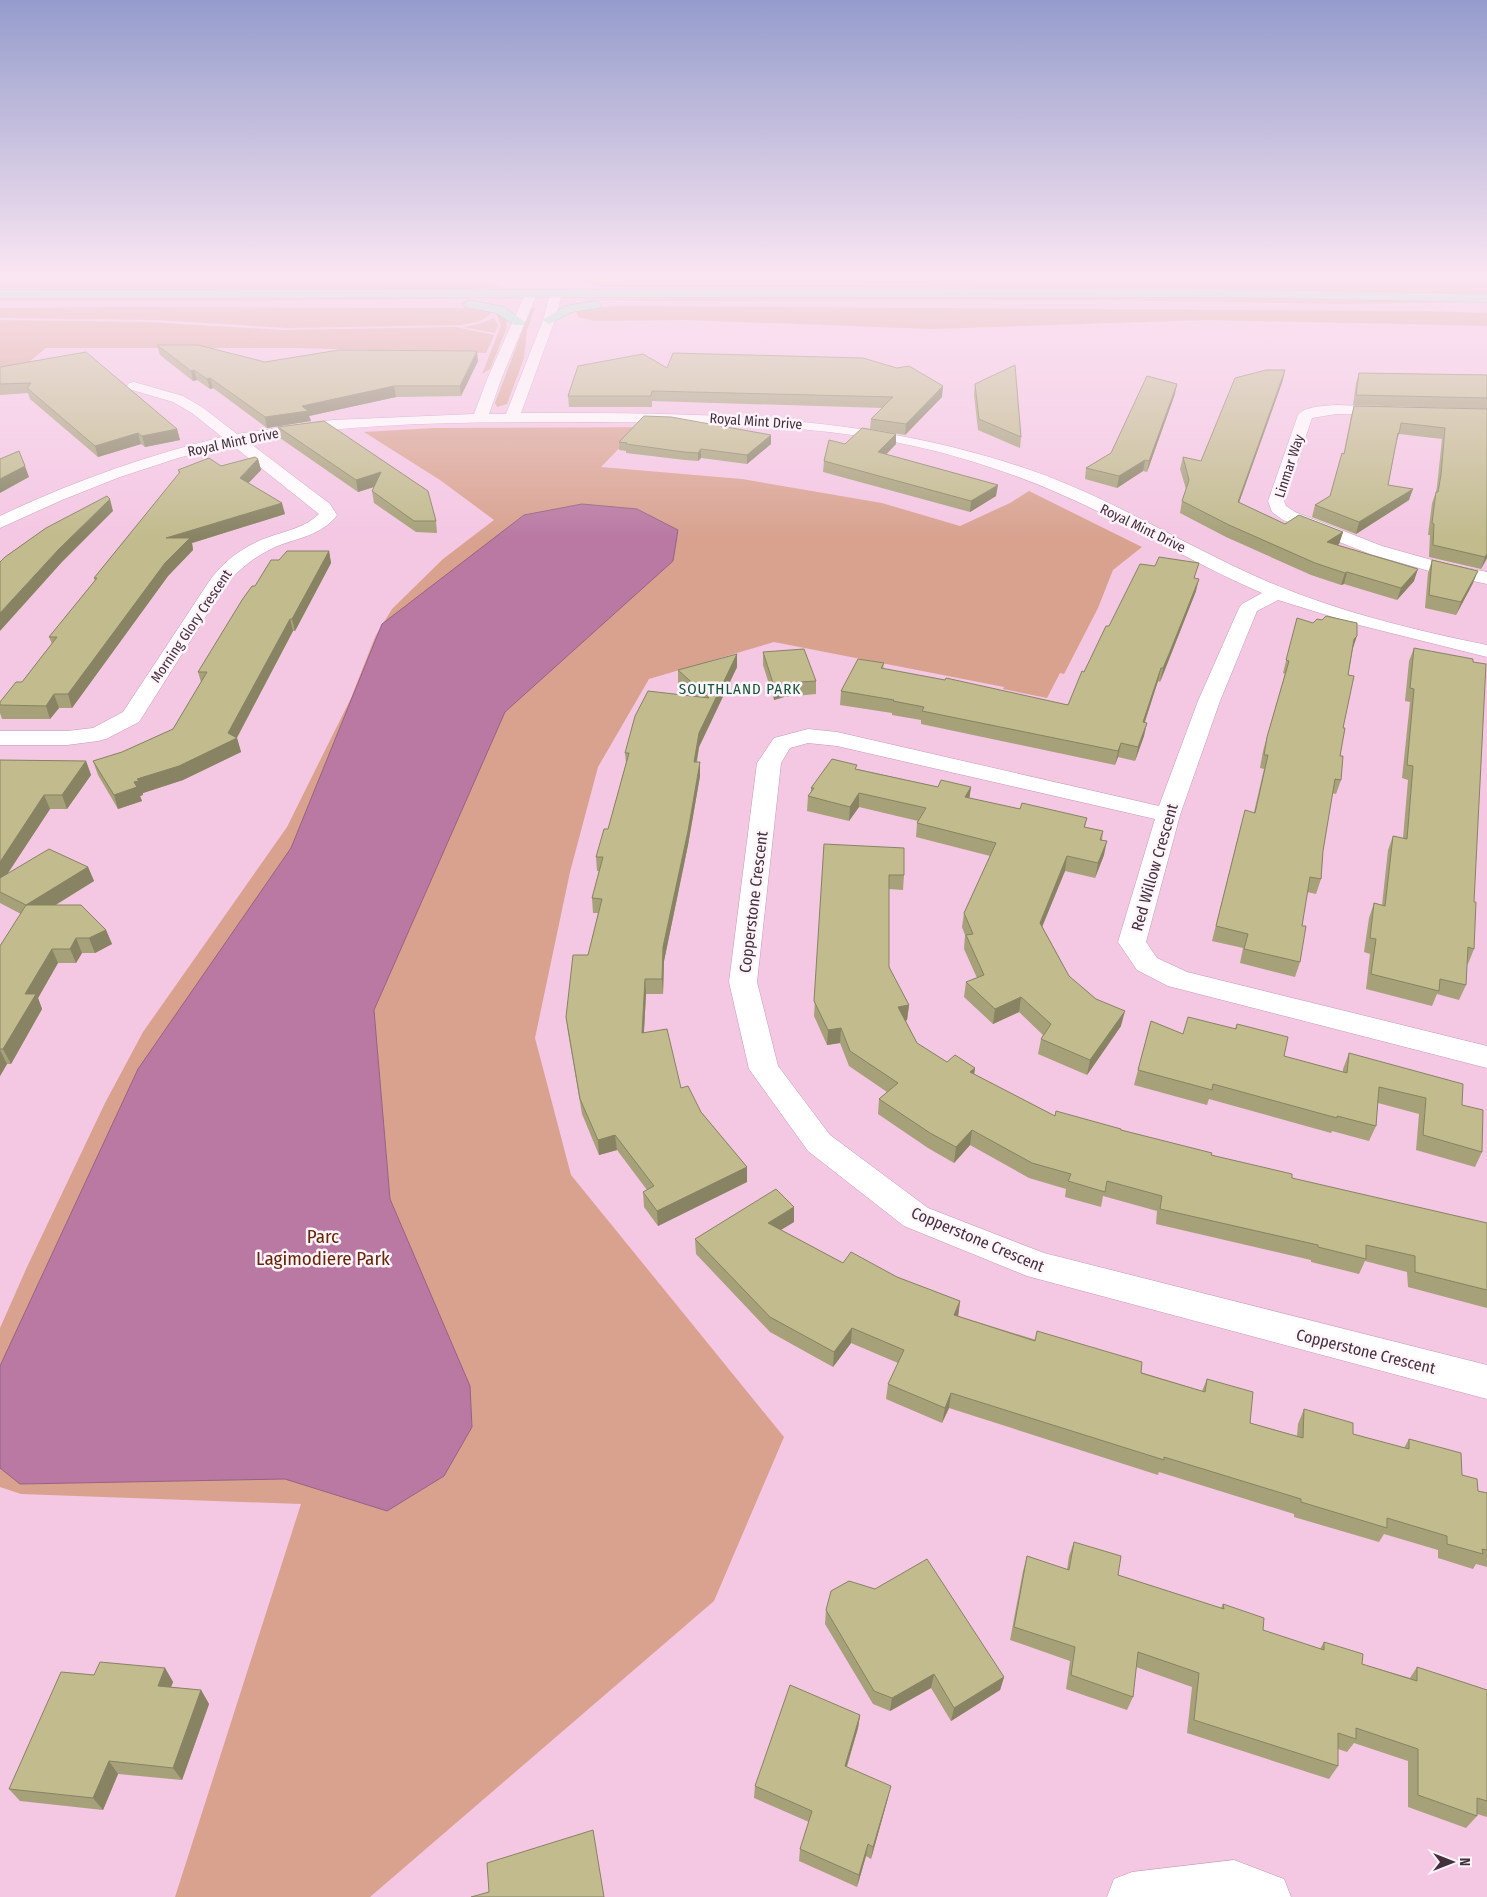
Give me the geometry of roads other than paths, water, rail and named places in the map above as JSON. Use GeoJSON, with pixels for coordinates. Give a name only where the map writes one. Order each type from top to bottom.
{"type":"FeatureCollection","features":[{"type":"Feature","properties":{"kind":"street"},"geometry":{"type":"LineString","coordinates":[[480,418],[502,362]]}},
{"type":"Feature","properties":{"kind":"street"},"geometry":{"type":"LineString","coordinates":[[512,418],[533,362]]}},
{"type":"Feature","properties":{"kind":"street"},"geometry":{"type":"LineString","coordinates":[[134,386],[178,400],[197,410],[235,439]]}},
{"type":"Feature","properties":{"kind":"street","name":"Linmar Way"},"geometry":{"type":"LineString","coordinates":[[1410,412],[1317,410],[1306,415],[1276,501],[1278,508],[1290,516],[1376,550],[1443,569],[1487,578]]}},
{"type":"Feature","properties":{"kind":"street","name":"Royal Mint Drive"},"geometry":{"type":"LineString","coordinates":[[0,523],[71,490],[136,466],[235,439],[308,428],[372,422],[480,418],[752,420],[846,429],[935,447],[1033,476],[1277,592],[1378,624],[1487,651]]}},
{"type":"Feature","properties":{"kind":"street","name":"Morning Glory Crescent"},"geometry":{"type":"LineString","coordinates":[[0,738],[67,738],[98,734],[131,717],[217,583],[230,566],[264,545],[321,524],[328,515],[324,508],[235,439]]}},
{"type":"Feature","properties":{"kind":"street","name":"Red Willow Crescent"},"geometry":{"type":"LineString","coordinates":[[1277,592],[1249,608],[1209,700],[1168,815],[1132,942],[1147,964],[1178,978],[1487,1056]]}},
{"type":"Feature","properties":{"kind":"street","name":"Copperstone Crescent"},"geometry":{"type":"LineString","coordinates":[[1168,815],[837,739],[808,736],[782,743],[769,763],[743,982],[764,1069],[819,1143],[916,1217],[1039,1266],[1487,1382]]}},
{"type":"Feature","properties":{"kind":"street"},"geometry":{"type":"LineString","coordinates":[[1132,1897],[1234,1885],[1266,1897]]}},
{"type":"Feature","properties":{"kind":"district","name":"SOUTHLAND PARK"},"geometry":{"type":"Point","coordinates":[740,689]}},
{"type":"Feature","properties":{"kind":"park label","name":"Parc Lagimodiere Park"},"geometry":{"type":"Point","coordinates":[323,1247]}}]}
